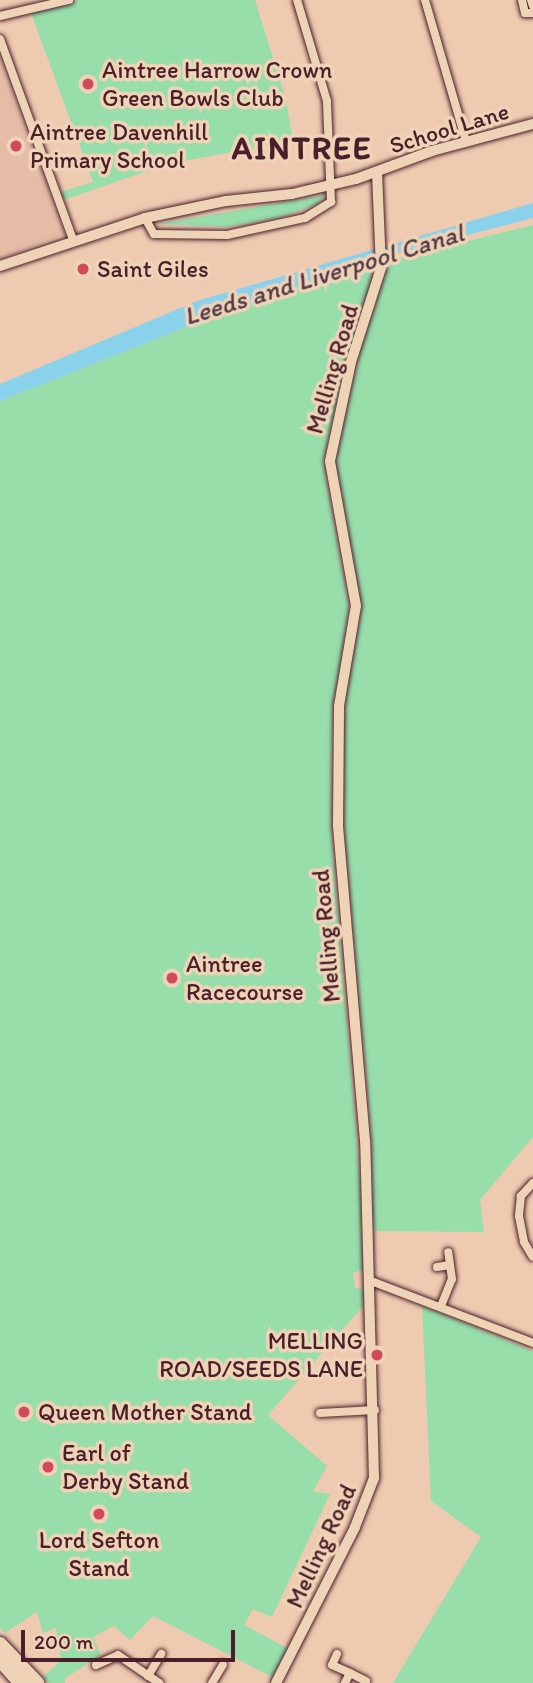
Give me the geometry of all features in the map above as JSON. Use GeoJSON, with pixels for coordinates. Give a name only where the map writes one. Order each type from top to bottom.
{"type":"FeatureCollection","features":[{"type":"Feature","properties":{"kind":"highway"},"geometry":{"type":"LineString","coordinates":[[0,1644],[23,1680]]}},
{"type":"Feature","properties":{"kind":"highway"},"geometry":{"type":"LineString","coordinates":[[0,1660],[23,1680]]}},
{"type":"Feature","properties":{"kind":"street"},"geometry":{"type":"LineString","coordinates":[[0,16],[69,0]]}},
{"type":"Feature","properties":{"kind":"street"},"geometry":{"type":"LineString","coordinates":[[145,218],[155,234],[227,235],[295,221],[325,209],[333,195],[327,101],[297,0]]}},
{"type":"Feature","properties":{"kind":"street"},"geometry":{"type":"LineString","coordinates":[[425,0],[466,141]]}},
{"type":"Feature","properties":{"kind":"street"},"geometry":{"type":"LineString","coordinates":[[522,0],[525,13],[533,13]]}},
{"type":"Feature","properties":{"kind":"street"},"geometry":{"type":"LineString","coordinates":[[531,0],[533,6]]}},
{"type":"Feature","properties":{"kind":"street"},"geometry":{"type":"LineString","coordinates":[[0,39],[73,240]]}},
{"type":"Feature","properties":{"kind":"street","name":"School Lane"},"geometry":{"type":"LineString","coordinates":[[0,266],[145,218],[331,185],[377,173],[466,141],[533,124]]}},
{"type":"Feature","properties":{"kind":"street","name":"Melling Road"},"geometry":{"type":"LineString","coordinates":[[276,1683],[372,1491],[375,1410],[371,1281],[362,1105],[338,825],[339,706],[356,606],[330,461],[351,362],[381,263],[377,173]]}},
{"type":"Feature","properties":{"kind":"street"},"geometry":{"type":"LineString","coordinates":[[533,1184],[521,1196],[519,1216],[524,1242],[533,1257]]}},
{"type":"Feature","properties":{"kind":"street"},"geometry":{"type":"LineString","coordinates":[[442,1307],[452,1279],[448,1252]]}},
{"type":"Feature","properties":{"kind":"street"},"geometry":{"type":"LineString","coordinates":[[437,1267],[450,1265]]}},
{"type":"Feature","properties":{"kind":"street"},"geometry":{"type":"LineString","coordinates":[[371,1281],[533,1343]]}},
{"type":"Feature","properties":{"kind":"street"},"geometry":{"type":"LineString","coordinates":[[320,1413],[375,1410]]}},
{"type":"Feature","properties":{"kind":"street"},"geometry":{"type":"LineString","coordinates":[[148,1676],[161,1654]]}},
{"type":"Feature","properties":{"kind":"street"},"geometry":{"type":"LineString","coordinates":[[337,1654],[332,1665],[366,1681]]}},
{"type":"Feature","properties":{"kind":"street"},"geometry":{"type":"LineString","coordinates":[[96,1665],[118,1655],[159,1683]]}},
{"type":"Feature","properties":{"kind":"street"},"geometry":{"type":"LineString","coordinates":[[212,1683],[223,1665]]}},
{"type":"Feature","properties":{"kind":"street"},"geometry":{"type":"LineString","coordinates":[[345,1683],[350,1673]]}},
{"type":"Feature","properties":{"kind":"shaded area","name":"Aintree Davenhill Primary School"},"geometry":{"type":"Polygon","coordinates":[[[0,57],[65,234],[0,259],[0,57]]]}},
{"type":"Feature","properties":{"kind":"green space"},"geometry":{"type":"Polygon","coordinates":[[[78,0],[255,0],[286,100],[293,141],[167,164],[64,200],[60,192],[93,182],[31,13],[78,0]]]}},
{"type":"Feature","properties":{"kind":"green space"},"geometry":{"type":"Polygon","coordinates":[[[325,195],[318,204],[282,217],[226,227],[157,224],[325,195]]]}},
{"type":"Feature","properties":{"kind":"green space","name":"Aintree Racecourse"},"geometry":{"type":"Polygon","coordinates":[[[533,225],[533,1137],[480,1200],[484,1232],[374,1231],[373,1215],[361,1226],[365,1269],[353,1273],[355,1288],[364,1289],[365,1304],[268,1415],[327,1466],[313,1491],[330,1494],[272,1617],[253,1609],[244,1625],[289,1649],[272,1677],[153,1616],[130,1640],[114,1626],[93,1637],[101,1655],[65,1678],[65,1683],[48,1683],[43,1677],[61,1660],[56,1628],[43,1633],[37,1612],[5,1633],[0,1628],[0,401],[218,314],[370,260],[373,279],[361,311],[375,309],[383,262],[533,225]],[[363,340],[349,345],[323,462],[349,608],[332,717],[332,844],[360,1181],[372,1172],[371,1130],[345,840],[343,745],[346,694],[361,610],[338,499],[335,458],[363,340]]]}},
{"type":"Feature","properties":{"kind":"green space"},"geometry":{"type":"Polygon","coordinates":[[[422,1306],[533,1351],[533,1683],[393,1683],[481,1537],[431,1501],[422,1306]]]}},
{"type":"Feature","properties":{"kind":"water","name":"Leeds and Liverpool Canal"},"geometry":{"type":"Polygon","coordinates":[[[533,203],[533,218],[369,261],[218,314],[0,401],[0,384],[197,301],[533,203]]]}},
{"type":"Feature","properties":{"kind":"place","name":"Aintree Harrow Crown Green Bowls Club"},"geometry":{"type":"Point","coordinates":[88,84]}},
{"type":"Feature","properties":{"kind":"place","name":"Aintree Davenhill Primary School"},"geometry":{"type":"Point","coordinates":[16,146]}},
{"type":"Feature","properties":{"kind":"place","name":"Saint Giles"},"geometry":{"type":"Point","coordinates":[83,269]}},
{"type":"Feature","properties":{"kind":"place","name":"Aintree Racecourse"},"geometry":{"type":"Point","coordinates":[172,978]}},
{"type":"Feature","properties":{"kind":"place","name":"MELLING ROAD/SEEDS LANE"},"geometry":{"type":"Point","coordinates":[377,1355]}},
{"type":"Feature","properties":{"kind":"place","name":"Queen Mother Stand"},"geometry":{"type":"Point","coordinates":[24,1412]}},
{"type":"Feature","properties":{"kind":"place","name":"Earl of Derby Stand"},"geometry":{"type":"Point","coordinates":[48,1467]}},
{"type":"Feature","properties":{"kind":"place","name":"Lord Sefton Stand"},"geometry":{"type":"Point","coordinates":[99,1514]}},
{"type":"Feature","properties":{"kind":"district","name":"AINTREE"},"geometry":{"type":"Point","coordinates":[302,148]}}]}
